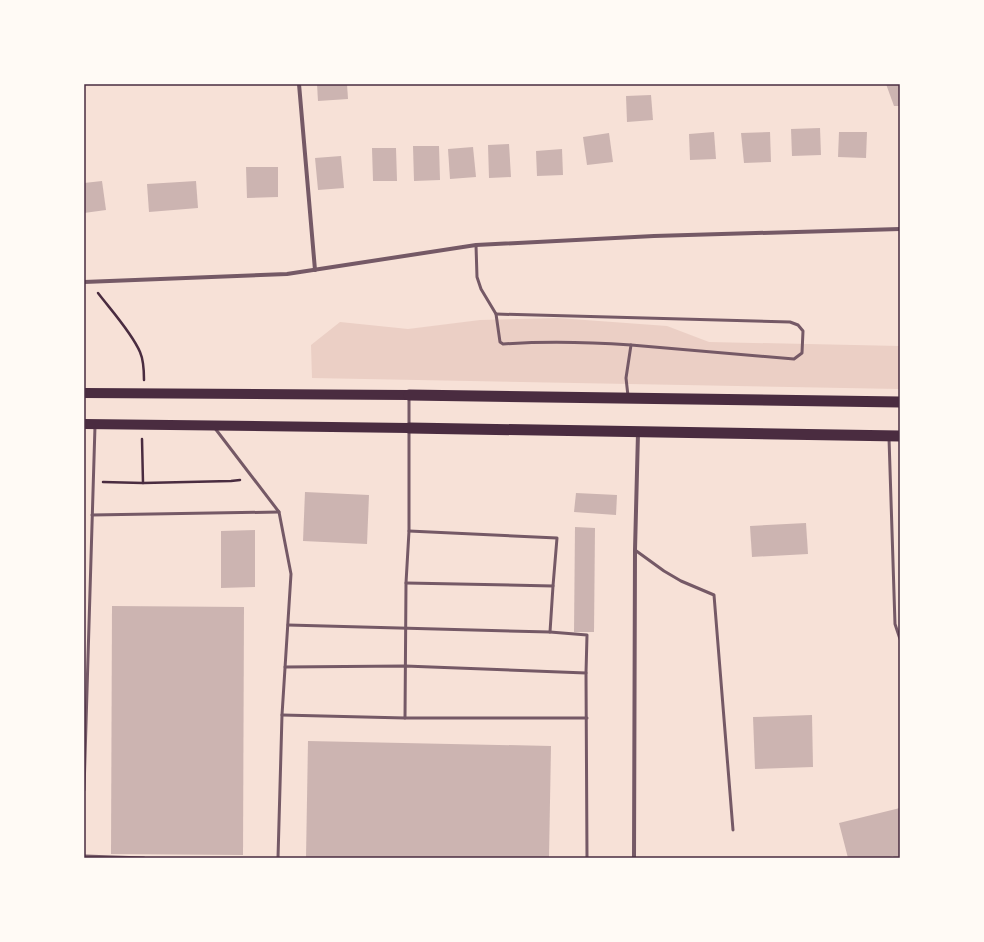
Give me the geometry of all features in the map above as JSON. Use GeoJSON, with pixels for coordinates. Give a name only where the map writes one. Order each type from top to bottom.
{"type":"FeatureCollection","features":[{"type":"Feature","properties":{"kind":"highway"},"geometry":{"type":"LineString","coordinates":[[409,395],[900,402]]}},
{"type":"Feature","properties":{"kind":"highway"},"geometry":{"type":"LineString","coordinates":[[409,428],[894,436]]}},
{"type":"Feature","properties":{"kind":"main road"},"geometry":{"type":"LineString","coordinates":[[84,394],[409,395]]}},
{"type":"Feature","properties":{"kind":"main road"},"geometry":{"type":"LineString","coordinates":[[84,424],[409,428]]}},
{"type":"Feature","properties":{"kind":"street"},"geometry":{"type":"LineString","coordinates":[[299,84],[315,270]]}},
{"type":"Feature","properties":{"kind":"street"},"geometry":{"type":"LineString","coordinates":[[84,282],[287,274],[476,245],[654,236],[900,229]]}},
{"type":"Feature","properties":{"kind":"street"},"geometry":{"type":"LineString","coordinates":[[634,858],[634,550],[638,432]]}},
{"type":"Feature","properties":{"kind":"lane"},"geometry":{"type":"LineString","coordinates":[[476,245],[477,277],[481,289],[496,314],[499,341],[503,344],[547,342],[631,345],[794,359],[802,353],[803,331],[798,325],[790,322],[496,314]]}},
{"type":"Feature","properties":{"kind":"lane"},"geometry":{"type":"LineString","coordinates":[[628,398],[626,378],[631,345]]}},
{"type":"Feature","properties":{"kind":"lane"},"geometry":{"type":"LineString","coordinates":[[405,718],[406,583],[409,531],[409,395]]}},
{"type":"Feature","properties":{"kind":"lane"},"geometry":{"type":"LineString","coordinates":[[84,790],[95,424]]}},
{"type":"Feature","properties":{"kind":"lane"},"geometry":{"type":"LineString","coordinates":[[212,425],[279,512],[291,574],[282,715],[278,858]]}},
{"type":"Feature","properties":{"kind":"lane"},"geometry":{"type":"LineString","coordinates":[[894,436],[895,624],[900,640]]}},
{"type":"Feature","properties":{"kind":"lane"},"geometry":{"type":"LineString","coordinates":[[92,515],[279,512]]}},
{"type":"Feature","properties":{"kind":"lane"},"geometry":{"type":"LineString","coordinates":[[409,531],[557,538],[550,632]]}},
{"type":"Feature","properties":{"kind":"lane"},"geometry":{"type":"LineString","coordinates":[[634,550],[681,581],[714,595],[733,830]]}},
{"type":"Feature","properties":{"kind":"lane"},"geometry":{"type":"LineString","coordinates":[[406,583],[553,586]]}},
{"type":"Feature","properties":{"kind":"lane"},"geometry":{"type":"LineString","coordinates":[[288,624],[550,632],[587,635],[587,858]]}},
{"type":"Feature","properties":{"kind":"lane"},"geometry":{"type":"LineString","coordinates":[[285,667],[405,666],[586,673]]}},
{"type":"Feature","properties":{"kind":"lane"},"geometry":{"type":"LineString","coordinates":[[282,715],[405,718],[587,718]]}},
{"type":"Feature","properties":{"kind":"lane"},"geometry":{"type":"LineString","coordinates":[[84,856],[144,858]]}},
{"type":"Feature","properties":{"kind":"path"},"geometry":{"type":"LineString","coordinates":[[89,282],[140,352],[144,365],[144,393]]}},
{"type":"Feature","properties":{"kind":"path"},"geometry":{"type":"LineString","coordinates":[[141,425],[143,483]]}},
{"type":"Feature","properties":{"kind":"path"},"geometry":{"type":"LineString","coordinates":[[93,482],[143,483],[231,481],[252,477]]}},
{"type":"Feature","properties":{"kind":"shaded area"},"geometry":{"type":"Polygon","coordinates":[[[558,318],[667,326],[709,342],[900,346],[900,389],[312,378],[311,345],[340,322],[408,329],[480,320],[558,318]]]}},
{"type":"Feature","properties":{"kind":"building"},"geometry":{"type":"Polygon","coordinates":[[[317,84],[347,84],[348,99],[318,101],[317,84]]]}},
{"type":"Feature","properties":{"kind":"building"},"geometry":{"type":"Polygon","coordinates":[[[886,84],[900,84],[900,106],[894,106],[886,84]]]}},
{"type":"Feature","properties":{"kind":"building"},"geometry":{"type":"Polygon","coordinates":[[[651,95],[653,120],[627,122],[626,96],[651,95]]]}},
{"type":"Feature","properties":{"kind":"building"},"geometry":{"type":"Polygon","coordinates":[[[820,128],[821,155],[792,156],[791,129],[820,128]]]}},
{"type":"Feature","properties":{"kind":"building"},"geometry":{"type":"Polygon","coordinates":[[[714,132],[716,159],[690,160],[689,134],[714,132]]]}},
{"type":"Feature","properties":{"kind":"building"},"geometry":{"type":"Polygon","coordinates":[[[770,132],[771,162],[744,163],[741,133],[770,132]]]}},
{"type":"Feature","properties":{"kind":"building"},"geometry":{"type":"Polygon","coordinates":[[[839,132],[867,132],[866,158],[838,157],[839,132]]]}},
{"type":"Feature","properties":{"kind":"building"},"geometry":{"type":"Polygon","coordinates":[[[609,133],[613,162],[587,165],[583,137],[609,133]]]}},
{"type":"Feature","properties":{"kind":"building"},"geometry":{"type":"Polygon","coordinates":[[[509,144],[511,177],[489,178],[488,145],[509,144]]]}},
{"type":"Feature","properties":{"kind":"building"},"geometry":{"type":"Polygon","coordinates":[[[413,146],[439,146],[440,180],[414,181],[413,146]]]}},
{"type":"Feature","properties":{"kind":"building"},"geometry":{"type":"Polygon","coordinates":[[[473,147],[476,177],[450,179],[448,149],[473,147]]]}},
{"type":"Feature","properties":{"kind":"building"},"geometry":{"type":"Polygon","coordinates":[[[372,148],[396,148],[397,181],[373,181],[372,148]]]}},
{"type":"Feature","properties":{"kind":"building"},"geometry":{"type":"Polygon","coordinates":[[[562,149],[563,175],[537,176],[536,151],[562,149]]]}},
{"type":"Feature","properties":{"kind":"building"},"geometry":{"type":"Polygon","coordinates":[[[341,156],[344,188],[318,190],[315,158],[341,156]]]}},
{"type":"Feature","properties":{"kind":"building"},"geometry":{"type":"Polygon","coordinates":[[[246,167],[278,167],[278,197],[247,198],[246,167]]]}},
{"type":"Feature","properties":{"kind":"building"},"geometry":{"type":"Polygon","coordinates":[[[102,181],[106,210],[84,213],[84,183],[102,181]]]}},
{"type":"Feature","properties":{"kind":"building"},"geometry":{"type":"Polygon","coordinates":[[[196,181],[198,208],[149,212],[147,184],[196,181]]]}},
{"type":"Feature","properties":{"kind":"building"},"geometry":{"type":"Polygon","coordinates":[[[305,492],[369,495],[367,544],[303,541],[305,492]]]}},
{"type":"Feature","properties":{"kind":"building"},"geometry":{"type":"Polygon","coordinates":[[[576,493],[617,495],[616,515],[574,512],[576,493]]]}},
{"type":"Feature","properties":{"kind":"building"},"geometry":{"type":"Polygon","coordinates":[[[806,523],[808,554],[752,557],[750,526],[806,523]]]}},
{"type":"Feature","properties":{"kind":"building"},"geometry":{"type":"Polygon","coordinates":[[[575,527],[595,528],[594,632],[574,632],[575,527]]]}},
{"type":"Feature","properties":{"kind":"building"},"geometry":{"type":"Polygon","coordinates":[[[255,530],[255,587],[221,588],[221,531],[255,530]]]}},
{"type":"Feature","properties":{"kind":"building"},"geometry":{"type":"Polygon","coordinates":[[[112,606],[244,607],[243,855],[111,854],[112,606]]]}},
{"type":"Feature","properties":{"kind":"building"},"geometry":{"type":"Polygon","coordinates":[[[812,715],[813,767],[755,769],[753,717],[812,715]]]}},
{"type":"Feature","properties":{"kind":"building"},"geometry":{"type":"Polygon","coordinates":[[[308,741],[551,746],[549,858],[306,858],[308,741]]]}},
{"type":"Feature","properties":{"kind":"building"},"geometry":{"type":"Polygon","coordinates":[[[900,808],[900,858],[894,858],[893,856],[886,858],[848,858],[839,823],[900,808]]]}}]}
